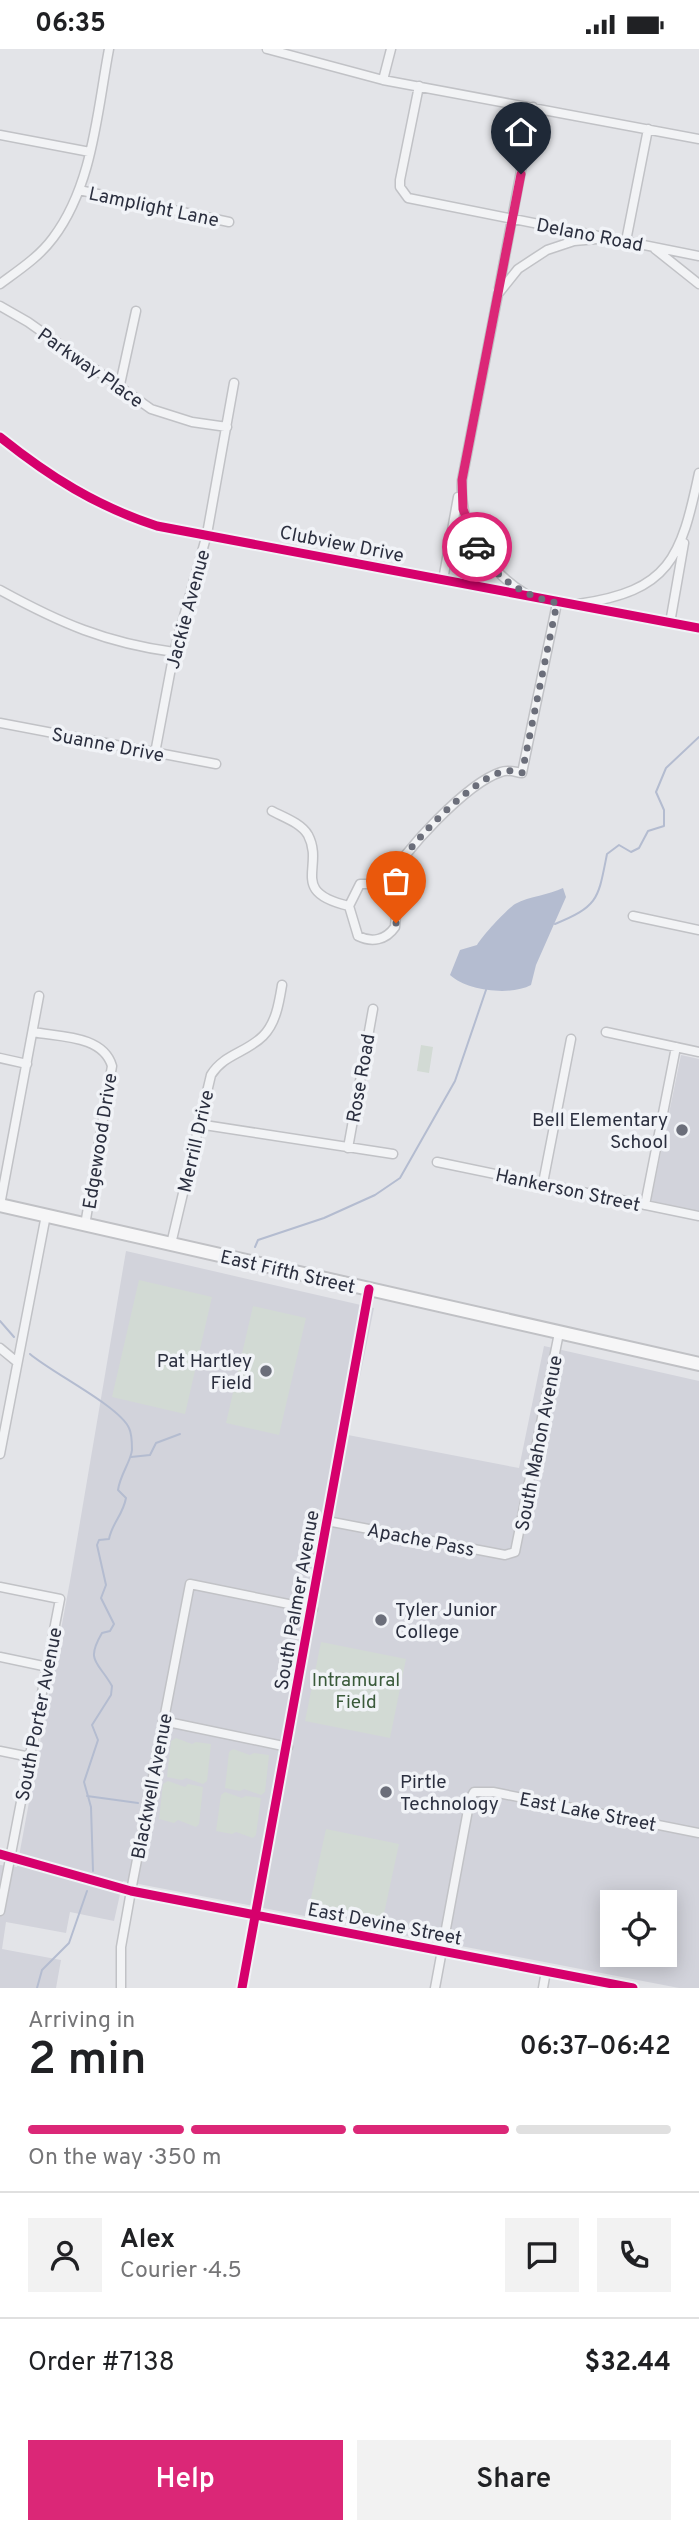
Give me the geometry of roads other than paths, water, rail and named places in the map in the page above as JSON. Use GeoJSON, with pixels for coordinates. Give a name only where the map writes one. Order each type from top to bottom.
{"type":"FeatureCollection","features":[{"type":"Feature","properties":{"kind":"main road","name":"East Fifth Street"},"geometry":{"type":"LineString","coordinates":[[0,1205],[699,1364]]}},
{"type":"Feature","properties":{"kind":"street"},"geometry":{"type":"LineString","coordinates":[[0,283],[39,253],[54,237],[79,190],[90,152],[109,49]]}},
{"type":"Feature","properties":{"kind":"street"},"geometry":{"type":"LineString","coordinates":[[267,49],[383,80],[699,139]]}},
{"type":"Feature","properties":{"kind":"street"},"geometry":{"type":"LineString","coordinates":[[383,80],[391,49]]}},
{"type":"Feature","properties":{"kind":"street","name":"Delano Road"},"geometry":{"type":"LineString","coordinates":[[419,86],[400,180],[402,191],[415,201],[699,256]]}},
{"type":"Feature","properties":{"kind":"street"},"geometry":{"type":"LineString","coordinates":[[443,580],[533,107]]}},
{"type":"Feature","properties":{"kind":"street"},"geometry":{"type":"LineString","coordinates":[[626,241],[648,129]]}},
{"type":"Feature","properties":{"kind":"street"},"geometry":{"type":"LineString","coordinates":[[0,135],[90,152]]}},
{"type":"Feature","properties":{"kind":"street","name":"Lamplight Lane"},"geometry":{"type":"LineString","coordinates":[[79,190],[229,222]]}},
{"type":"Feature","properties":{"kind":"street"},"geometry":{"type":"LineString","coordinates":[[498,294],[518,269],[538,254],[574,241],[608,238]]}},
{"type":"Feature","properties":{"kind":"street"},"geometry":{"type":"LineString","coordinates":[[646,245],[674,261],[699,284]]}},
{"type":"Feature","properties":{"kind":"street","name":"Parkway Place"},"geometry":{"type":"LineString","coordinates":[[0,306],[28,322],[119,389],[167,416],[227,427]]}},
{"type":"Feature","properties":{"kind":"street"},"geometry":{"type":"LineString","coordinates":[[119,389],[136,311]]}},
{"type":"Feature","properties":{"kind":"street","name":"Jackie Avenue"},"geometry":{"type":"LineString","coordinates":[[155,753],[174,652],[207,534],[234,383]]}},
{"type":"Feature","properties":{"kind":"street","name":"Clubview Drive"},"geometry":{"type":"LineString","coordinates":[[0,437],[48,475],[87,498],[157,526],[699,628]]}},
{"type":"Feature","properties":{"kind":"street"},"geometry":{"type":"LineString","coordinates":[[568,605],[619,597],[646,585],[672,558],[685,533],[695,509],[699,473]]}},
{"type":"Feature","properties":{"kind":"street"},"geometry":{"type":"LineString","coordinates":[[462,480],[463,509],[477,548],[505,579],[531,598]]}},
{"type":"Feature","properties":{"kind":"street"},"geometry":{"type":"LineString","coordinates":[[670,623],[685,533]]}},
{"type":"Feature","properties":{"kind":"street"},"geometry":{"type":"LineString","coordinates":[[0,590],[49,617],[93,636],[174,652]]}},
{"type":"Feature","properties":{"kind":"street"},"geometry":{"type":"LineString","coordinates":[[386,884],[407,851],[467,793],[500,772],[522,773],[557,603]]}},
{"type":"Feature","properties":{"kind":"street","name":"Suanne Drive"},"geometry":{"type":"LineString","coordinates":[[0,723],[216,764]]}},
{"type":"Feature","properties":{"kind":"street"},"geometry":{"type":"LineString","coordinates":[[272,811],[306,833],[310,846],[310,875],[317,891],[330,901],[349,906]]}},
{"type":"Feature","properties":{"kind":"street"},"geometry":{"type":"LineString","coordinates":[[360,884],[386,884],[394,893],[397,908],[395,927],[388,935],[374,940],[358,936],[349,906],[360,884]]}},
{"type":"Feature","properties":{"kind":"street"},"geometry":{"type":"LineString","coordinates":[[633,916],[699,930]]}},
{"type":"Feature","properties":{"kind":"street","name":"Merrill Drive"},"geometry":{"type":"LineString","coordinates":[[171,1244],[198,1124],[216,1067],[223,1059],[263,1036],[274,1018],[282,985]]}},
{"type":"Feature","properties":{"kind":"street"},"geometry":{"type":"LineString","coordinates":[[0,1205],[39,996]]}},
{"type":"Feature","properties":{"kind":"street","name":"Rose Road"},"geometry":{"type":"LineString","coordinates":[[348,1148],[373,1009]]}},
{"type":"Feature","properties":{"kind":"street","name":"Edgewood Drive"},"geometry":{"type":"LineString","coordinates":[[33,1032],[90,1042],[105,1051],[109,1058],[111,1074],[85,1225]]}},
{"type":"Feature","properties":{"kind":"street"},"geometry":{"type":"LineString","coordinates":[[606,1032],[699,1052]]}},
{"type":"Feature","properties":{"kind":"street"},"geometry":{"type":"LineString","coordinates":[[543,1183],[570,1039]]}},
{"type":"Feature","properties":{"kind":"street"},"geometry":{"type":"LineString","coordinates":[[645,1205],[676,1047]]}},
{"type":"Feature","properties":{"kind":"street"},"geometry":{"type":"LineString","coordinates":[[0,1058],[27,1064]]}},
{"type":"Feature","properties":{"kind":"street"},"geometry":{"type":"LineString","coordinates":[[198,1124],[393,1154]]}},
{"type":"Feature","properties":{"kind":"street","name":"Hankerson Street"},"geometry":{"type":"LineString","coordinates":[[437,1162],[699,1216]]}},
{"type":"Feature","properties":{"kind":"street"},"geometry":{"type":"LineString","coordinates":[[0,1454],[3,1420],[46,1215]]}},
{"type":"Feature","properties":{"kind":"street","name":"South Palmer Avenue"},"geometry":{"type":"LineString","coordinates":[[242,1988],[288,1747],[369,1289]]}},
{"type":"Feature","properties":{"kind":"street","name":"South Mahon Avenue"},"geometry":{"type":"LineString","coordinates":[[515,1552],[559,1333]]}},
{"type":"Feature","properties":{"kind":"street"},"geometry":{"type":"LineString","coordinates":[[0,1347],[17,1362]]}},
{"type":"Feature","properties":{"kind":"street","name":"Apache Pass"},"geometry":{"type":"LineString","coordinates":[[327,1521],[505,1555],[515,1552]]}},
{"type":"Feature","properties":{"kind":"street","name":"Blackwell Avenue"},"geometry":{"type":"LineString","coordinates":[[121,1988],[121,1947],[190,1584],[313,1609]]}},
{"type":"Feature","properties":{"kind":"street","name":"South Porter Avenue"},"geometry":{"type":"LineString","coordinates":[[0,1587],[60,1599],[0,1911]]}},
{"type":"Feature","properties":{"kind":"street"},"geometry":{"type":"LineString","coordinates":[[0,1657],[48,1667]]}},
{"type":"Feature","properties":{"kind":"street"},"geometry":{"type":"LineString","coordinates":[[163,1721],[288,1747]]}},
{"type":"Feature","properties":{"kind":"street"},"geometry":{"type":"LineString","coordinates":[[0,1751],[30,1758]]}},
{"type":"Feature","properties":{"kind":"street","name":"East Lake Street"},"geometry":{"type":"LineString","coordinates":[[442,1951],[470,1799],[477,1791],[699,1833]]}},
{"type":"Feature","properties":{"kind":"street","name":"East Devine Street"},"geometry":{"type":"LineString","coordinates":[[0,1854],[131,1891],[633,1988]]}},
{"type":"Feature","properties":{"kind":"street"},"geometry":{"type":"LineString","coordinates":[[435,1988],[442,1951]]}},
{"type":"Feature","properties":{"kind":"street"},"geometry":{"type":"LineString","coordinates":[[543,1988],[546,1971]]}},
{"type":"Feature","properties":{"kind":"water"},"geometry":{"type":"Polygon","coordinates":[[[563,888],[566,897],[536,965],[531,985],[512,990],[489,990],[467,985],[450,975],[460,950],[477,945],[515,904],[563,888]]]}},
{"type":"Feature","properties":{"kind":"waterway"},"geometry":{"type":"LineString","coordinates":[[555,924],[580,912],[594,899],[607,854],[619,845],[631,852],[639,848],[648,831],[664,826],[664,810],[656,792],[666,768],[699,737]]}},
{"type":"Feature","properties":{"kind":"waterway"},"geometry":{"type":"LineString","coordinates":[[255,1247],[258,1240],[324,1218],[375,1195],[400,1178],[455,1081],[487,987]]}},
{"type":"Feature","properties":{"kind":"waterway"},"geometry":{"type":"LineString","coordinates":[[0,1321],[14,1337]]}},
{"type":"Feature","properties":{"kind":"waterway"},"geometry":{"type":"LineString","coordinates":[[30,1354],[123,1419],[132,1439],[131,1454],[118,1490],[126,1498],[125,1504],[109,1539],[99,1540],[97,1545],[106,1585],[101,1598],[114,1624],[110,1631],[102,1633],[94,1650],[95,1661],[112,1686],[111,1695],[92,1725],[98,1740],[84,1782],[91,1807],[93,1871]]}},
{"type":"Feature","properties":{"kind":"waterway"},"geometry":{"type":"LineString","coordinates":[[131,1457],[150,1455],[156,1443],[180,1434]]}},
{"type":"Feature","properties":{"kind":"waterway"},"geometry":{"type":"LineString","coordinates":[[87,1796],[138,1803]]}},
{"type":"Feature","properties":{"kind":"waterway"},"geometry":{"type":"LineString","coordinates":[[37,1988],[42,1970],[69,1943],[87,1891]]}},
{"type":"Feature","properties":{"kind":"place","name":"Bell Elementary School"},"geometry":{"type":"Point","coordinates":[682,1130]}},
{"type":"Feature","properties":{"kind":"place","name":"Pat Hartley Field"},"geometry":{"type":"Point","coordinates":[266,1371]}},
{"type":"Feature","properties":{"kind":"place","name":"Tyler Junior College"},"geometry":{"type":"Point","coordinates":[381,1620]}},
{"type":"Feature","properties":{"kind":"place","name":"Pirtle Technology"},"geometry":{"type":"Point","coordinates":[386,1792]}},
{"type":"Feature","properties":{"kind":"park label","name":"Intramural Field"},"geometry":{"type":"Point","coordinates":[356,1690]}}]}
